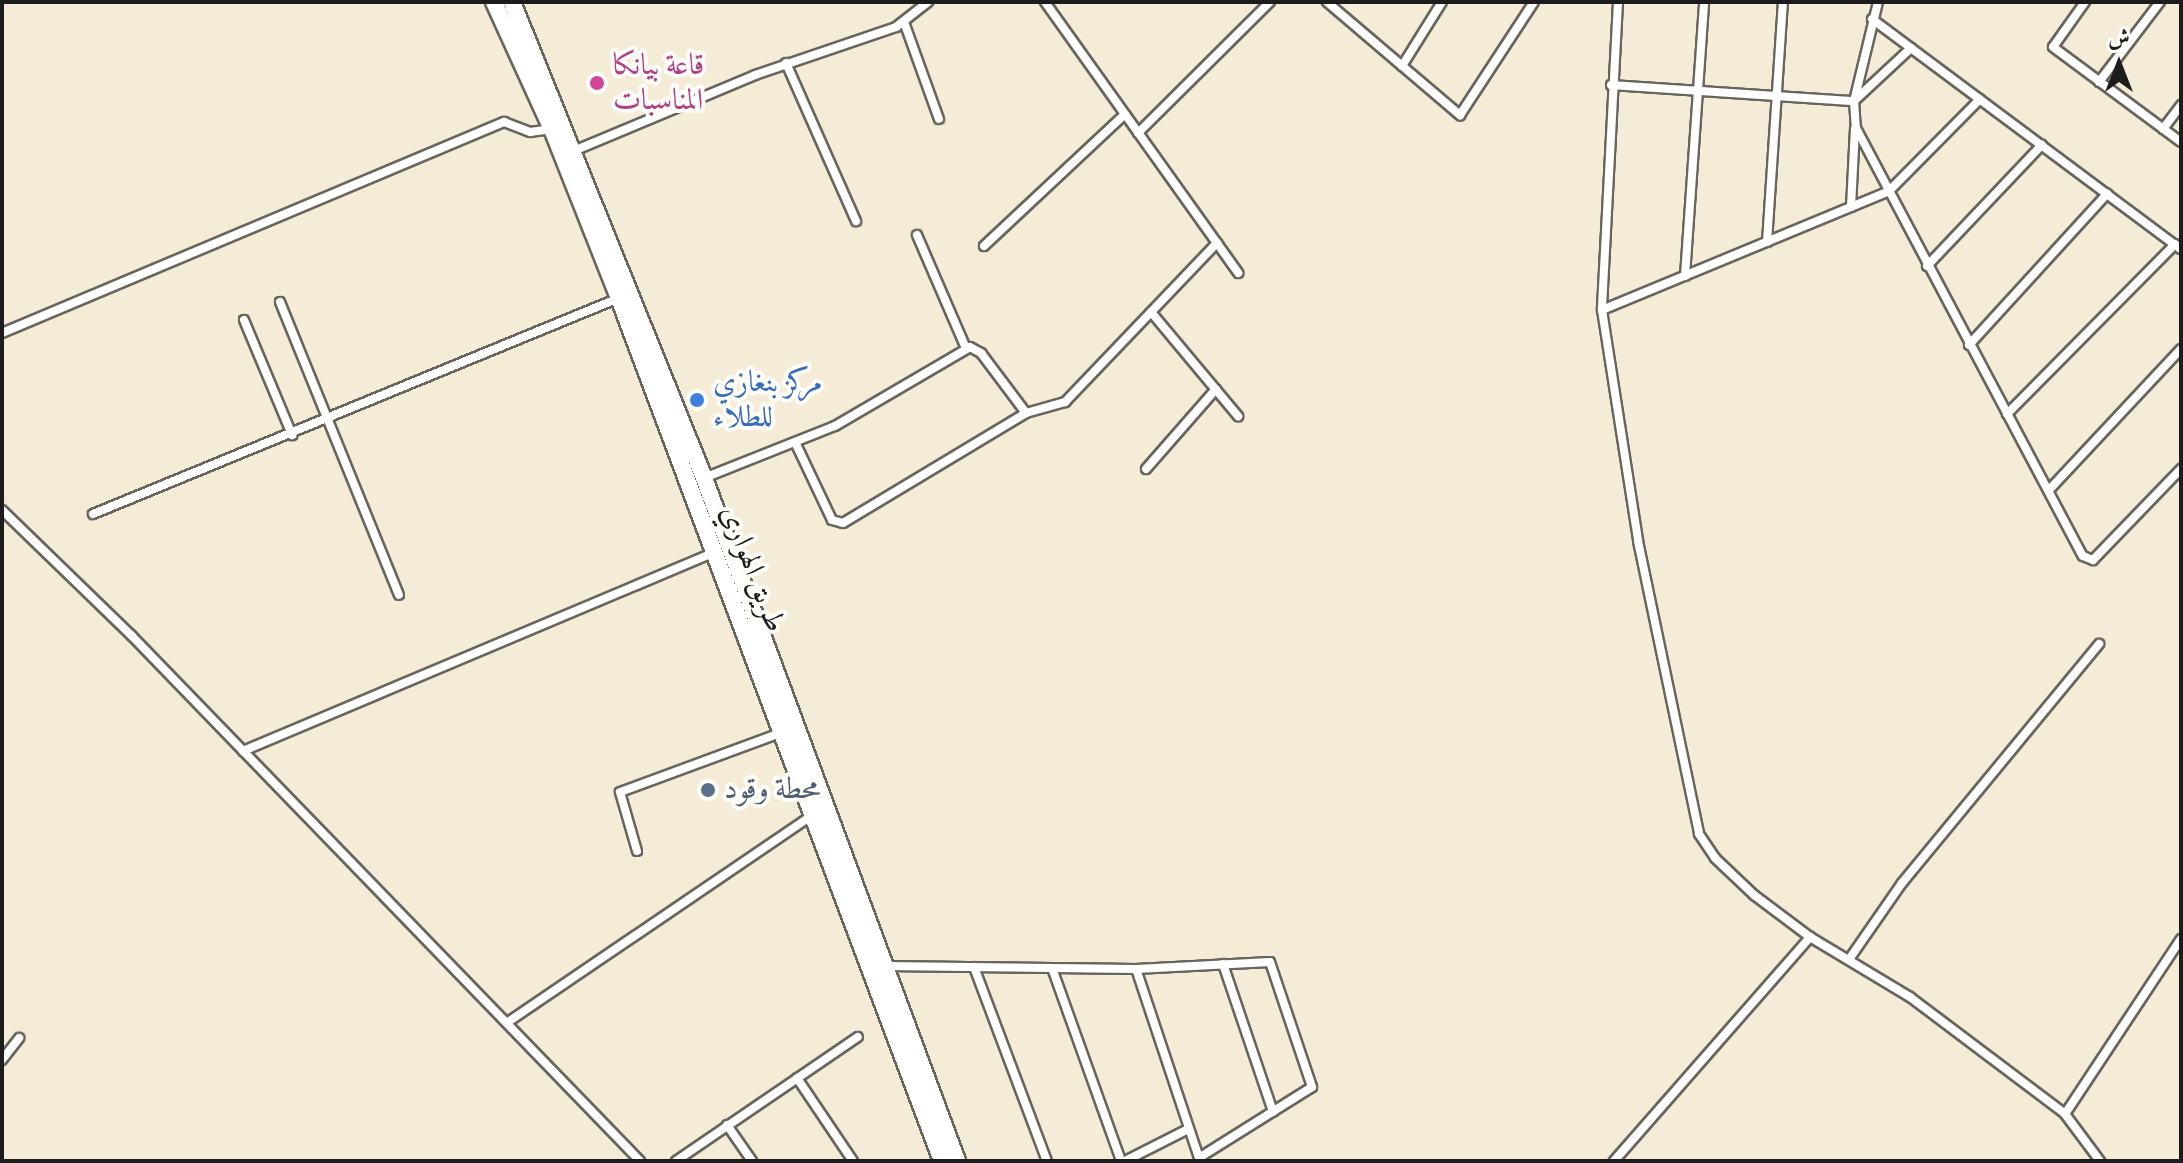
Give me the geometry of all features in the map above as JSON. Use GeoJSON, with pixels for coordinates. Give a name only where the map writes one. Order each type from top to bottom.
{"type":"FeatureCollection","features":[{"type":"Feature","properties":{"kind":"highway","name":"طريق الهواري"},"geometry":{"type":"LineString","coordinates":[[494,2],[576,150],[704,478],[957,1161]]}},
{"type":"Feature","properties":{"kind":"highway","name":"طريق الهواري"},"geometry":{"type":"LineString","coordinates":[[512,2],[552,129],[715,552],[942,1161]]}},
{"type":"Feature","properties":{"kind":"street"},"geometry":{"type":"LineString","coordinates":[[576,150],[786,63],[904,22],[928,2]]}},
{"type":"Feature","properties":{"kind":"street"},"geometry":{"type":"LineString","coordinates":[[1045,2],[1238,273]]}},
{"type":"Feature","properties":{"kind":"street"},"geometry":{"type":"LineString","coordinates":[[1138,133],[1270,2]]}},
{"type":"Feature","properties":{"kind":"street"},"geometry":{"type":"LineString","coordinates":[[1327,2],[1463,114],[1534,2]]}},
{"type":"Feature","properties":{"kind":"street"},"geometry":{"type":"LineString","coordinates":[[1341,13],[1348,2]]}},
{"type":"Feature","properties":{"kind":"street"},"geometry":{"type":"LineString","coordinates":[[1402,66],[1442,2]]}},
{"type":"Feature","properties":{"kind":"street"},"geometry":{"type":"LineString","coordinates":[[1618,2],[1611,85],[1602,310],[1638,541],[1699,834],[1715,858],[1754,895],[1810,937],[1850,958],[2065,1114],[2100,1161]]}},
{"type":"Feature","properties":{"kind":"street"},"geometry":{"type":"LineString","coordinates":[[1685,276],[1704,2]]}},
{"type":"Feature","properties":{"kind":"street"},"geometry":{"type":"LineString","coordinates":[[1767,242],[1783,2]]}},
{"type":"Feature","properties":{"kind":"street"},"geometry":{"type":"LineString","coordinates":[[1851,207],[1856,128],[1854,101],[1878,2]]}},
{"type":"Feature","properties":{"kind":"street"},"geometry":{"type":"LineString","coordinates":[[2085,2],[2052,45],[2181,142]]}},
{"type":"Feature","properties":{"kind":"street"},"geometry":{"type":"LineString","coordinates":[[2099,82],[2156,4]]}},
{"type":"Feature","properties":{"kind":"street"},"geometry":{"type":"LineString","coordinates":[[1872,19],[2178,246],[2007,414]]}},
{"type":"Feature","properties":{"kind":"street"},"geometry":{"type":"LineString","coordinates":[[904,22],[939,119]]}},
{"type":"Feature","properties":{"kind":"street"},"geometry":{"type":"LineString","coordinates":[[1611,85],[1854,101],[1911,48]]}},
{"type":"Feature","properties":{"kind":"street"},"geometry":{"type":"LineString","coordinates":[[786,63],[856,221]]}},
{"type":"Feature","properties":{"kind":"street"},"geometry":{"type":"LineString","coordinates":[[1602,310],[1889,191],[1980,99]]}},
{"type":"Feature","properties":{"kind":"street"},"geometry":{"type":"LineString","coordinates":[[2163,129],[2181,105]]}},
{"type":"Feature","properties":{"kind":"street"},"geometry":{"type":"LineString","coordinates":[[984,246],[1125,114]]}},
{"type":"Feature","properties":{"kind":"street"},"geometry":{"type":"LineString","coordinates":[[2,333],[504,122],[530,132],[552,129]]}},
{"type":"Feature","properties":{"kind":"street"},"geometry":{"type":"LineString","coordinates":[[1856,128],[1969,345],[2088,561],[2181,469]]}},
{"type":"Feature","properties":{"kind":"street"},"geometry":{"type":"LineString","coordinates":[[1927,266],[2042,145]]}},
{"type":"Feature","properties":{"kind":"street"},"geometry":{"type":"LineString","coordinates":[[1969,345],[2107,194]]}},
{"type":"Feature","properties":{"kind":"street"},"geometry":{"type":"LineString","coordinates":[[917,235],[966,348],[981,353],[1026,413]]}},
{"type":"Feature","properties":{"kind":"street"},"geometry":{"type":"LineString","coordinates":[[795,442],[832,520],[843,523],[1026,413],[1070,399],[1217,243]]}},
{"type":"Feature","properties":{"kind":"street"},"geometry":{"type":"LineString","coordinates":[[93,514],[292,435],[619,298]]}},
{"type":"Feature","properties":{"kind":"street"},"geometry":{"type":"LineString","coordinates":[[280,302],[399,595]]}},
{"type":"Feature","properties":{"kind":"street"},"geometry":{"type":"LineString","coordinates":[[1151,312],[1238,416]]}},
{"type":"Feature","properties":{"kind":"street"},"geometry":{"type":"LineString","coordinates":[[244,320],[292,435]]}},
{"type":"Feature","properties":{"kind":"street"},"geometry":{"type":"LineString","coordinates":[[704,478],[835,426],[966,348]]}},
{"type":"Feature","properties":{"kind":"street"},"geometry":{"type":"LineString","coordinates":[[2049,490],[2181,349]]}},
{"type":"Feature","properties":{"kind":"street"},"geometry":{"type":"LineString","coordinates":[[1146,469],[1216,389]]}},
{"type":"Feature","properties":{"kind":"street"},"geometry":{"type":"LineString","coordinates":[[2,510],[243,751],[640,1161]]}},
{"type":"Feature","properties":{"kind":"street"},"geometry":{"type":"LineString","coordinates":[[243,751],[715,552]]}},
{"type":"Feature","properties":{"kind":"street"},"geometry":{"type":"LineString","coordinates":[[1850,958],[1902,883],[2099,644]]}},
{"type":"Feature","properties":{"kind":"street"},"geometry":{"type":"LineString","coordinates":[[637,851],[620,792],[783,732]]}},
{"type":"Feature","properties":{"kind":"street"},"geometry":{"type":"LineString","coordinates":[[508,1022],[814,814]]}},
{"type":"Feature","properties":{"kind":"street"},"geometry":{"type":"LineString","coordinates":[[1614,1161],[1810,937]]}},
{"type":"Feature","properties":{"kind":"street"},"geometry":{"type":"LineString","coordinates":[[2065,1114],[2181,939]]}},
{"type":"Feature","properties":{"kind":"street"},"geometry":{"type":"LineString","coordinates":[[884,966],[1136,969],[1266,961],[1275,968],[1312,1085],[1201,1159],[1188,1129],[1136,969]]}},
{"type":"Feature","properties":{"kind":"street"},"geometry":{"type":"LineString","coordinates":[[1223,964],[1273,1112]]}},
{"type":"Feature","properties":{"kind":"street"},"geometry":{"type":"LineString","coordinates":[[974,967],[1047,1161]]}},
{"type":"Feature","properties":{"kind":"street"},"geometry":{"type":"LineString","coordinates":[[1052,968],[1123,1161],[1188,1129]]}},
{"type":"Feature","properties":{"kind":"street"},"geometry":{"type":"LineString","coordinates":[[676,1161],[858,1037]]}},
{"type":"Feature","properties":{"kind":"street"},"geometry":{"type":"LineString","coordinates":[[2,1060],[19,1038]]}},
{"type":"Feature","properties":{"kind":"street"},"geometry":{"type":"LineString","coordinates":[[797,1078],[853,1161]]}},
{"type":"Feature","properties":{"kind":"street"},"geometry":{"type":"LineString","coordinates":[[727,1125],[752,1161]]}},
{"type":"Feature","properties":{"kind":"place","name":"قاعة بيانكا المناسبات"},"geometry":{"type":"Point","coordinates":[597,83]}},
{"type":"Feature","properties":{"kind":"place","name":"مركز بنغازي للطلاء"},"geometry":{"type":"Point","coordinates":[697,400]}},
{"type":"Feature","properties":{"kind":"place","name":"محطة وقود"},"geometry":{"type":"Point","coordinates":[708,790]}}]}
